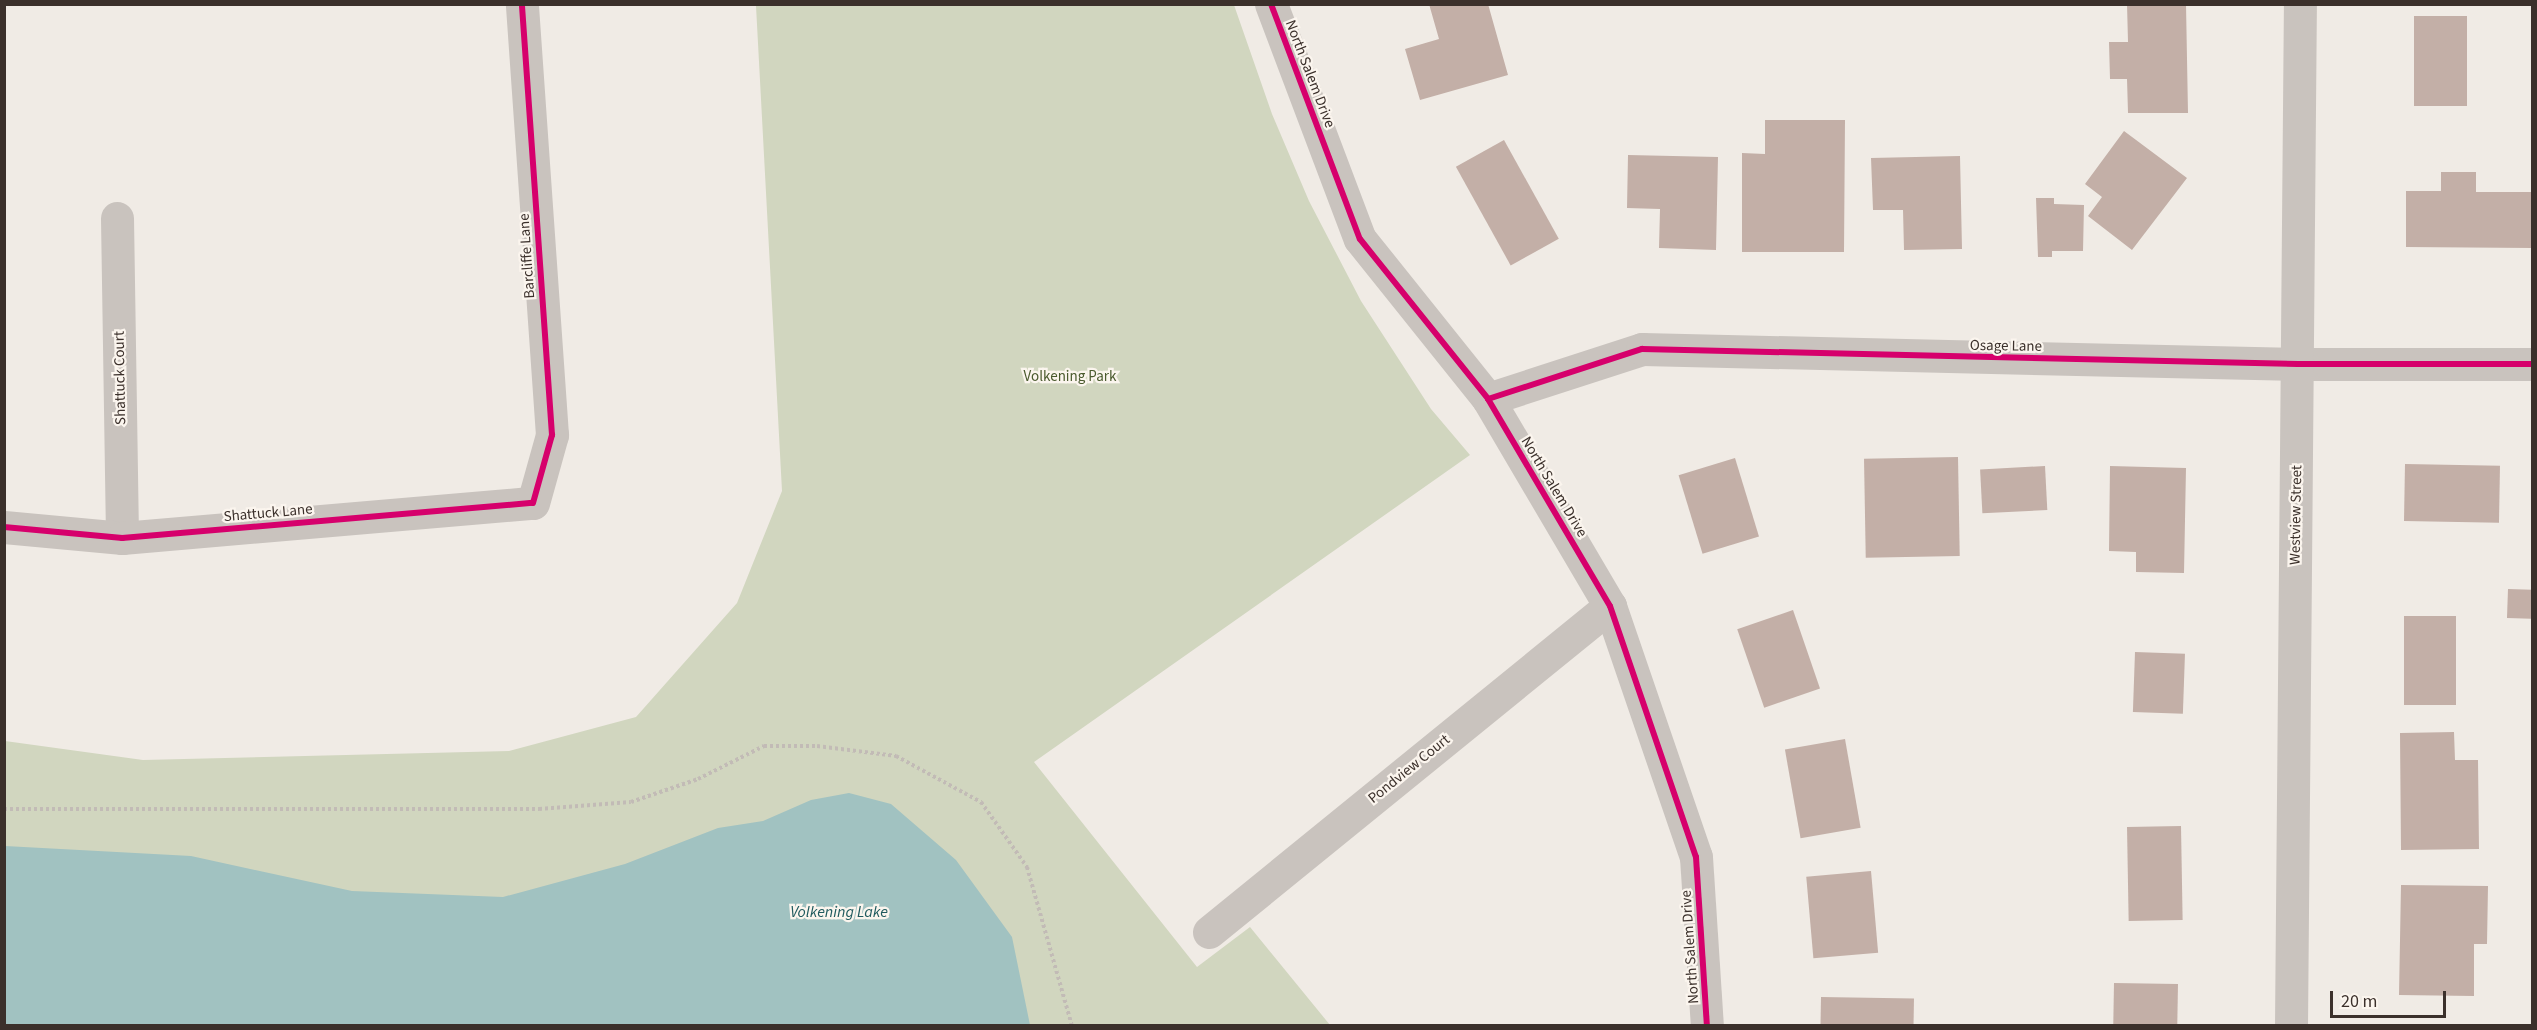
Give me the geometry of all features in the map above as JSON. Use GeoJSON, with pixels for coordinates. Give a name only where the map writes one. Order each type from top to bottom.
{"type":"FeatureCollection","features":[{"type":"Feature","properties":{"kind":"street","name":"Barcliffe Lane"},"geometry":{"type":"LineString","coordinates":[[522,4],[552,435],[533,503]]}},
{"type":"Feature","properties":{"kind":"street","name":"North Salem Drive"},"geometry":{"type":"LineString","coordinates":[[1271,4],[1360,239],[1488,399],[1610,606],[1696,857],[1707,1026]]}},
{"type":"Feature","properties":{"kind":"street","name":"Westview Street"},"geometry":{"type":"LineString","coordinates":[[2291,1026],[2300,4]]}},
{"type":"Feature","properties":{"kind":"street","name":"Shattuck Court"},"geometry":{"type":"LineString","coordinates":[[117,218],[122,538]]}},
{"type":"Feature","properties":{"kind":"street","name":"Osage Lane"},"geometry":{"type":"LineString","coordinates":[[1488,399],[1642,349],[2298,364],[2532,364]]}},
{"type":"Feature","properties":{"kind":"street","name":"Shattuck Lane"},"geometry":{"type":"LineString","coordinates":[[4,527],[122,538],[533,503]]}},
{"type":"Feature","properties":{"kind":"street","name":"Pondview Court"},"geometry":{"type":"LineString","coordinates":[[1209,932],[1610,606]]}},
{"type":"Feature","properties":{"kind":"path"},"geometry":{"type":"LineString","coordinates":[[4,808],[539,809],[631,802],[698,779],[764,746],[818,746],[896,756],[981,802],[1027,867],[1072,1026]]}},
{"type":"Feature","properties":{"kind":"green space","name":"Volkening Park"},"geometry":{"type":"Polygon","coordinates":[[[1234,5],[1272,114],[1309,201],[1361,301],[1431,409],[1470,455],[1034,762],[1197,967],[1250,927],[1330,1025],[5,1026],[5,741],[143,760],[509,751],[636,717],[737,603],[782,491],[756,6],[1234,5]]]}},
{"type":"Feature","properties":{"kind":"water","name":"Volkening Lake"},"geometry":{"type":"Polygon","coordinates":[[[849,793],[891,804],[956,860],[1012,937],[1030,1025],[5,1025],[5,846],[191,856],[352,891],[503,897],[625,864],[718,828],[763,821],[811,800],[849,793]]]}},
{"type":"Feature","properties":{"kind":"building"},"geometry":{"type":"Polygon","coordinates":[[[1429,4],[1488,4],[1508,75],[1420,100],[1405,49],[1439,39],[1429,4]]]}},
{"type":"Feature","properties":{"kind":"building"},"geometry":{"type":"Polygon","coordinates":[[[2127,4],[2186,4],[2188,113],[2128,113],[2127,79],[2110,79],[2109,42],[2128,42],[2127,4]]]}},
{"type":"Feature","properties":{"kind":"building"},"geometry":{"type":"Polygon","coordinates":[[[2414,16],[2467,16],[2467,106],[2414,106],[2414,16]]]}},
{"type":"Feature","properties":{"kind":"building"},"geometry":{"type":"Polygon","coordinates":[[[1765,120],[1845,120],[1844,252],[1742,252],[1742,153],[1765,154],[1765,120]]]}},
{"type":"Feature","properties":{"kind":"building"},"geometry":{"type":"Polygon","coordinates":[[[2124,131],[2187,178],[2132,250],[2088,216],[2102,197],[2085,184],[2124,131]]]}},
{"type":"Feature","properties":{"kind":"building"},"geometry":{"type":"Polygon","coordinates":[[[1504,140],[1559,239],[1511,265],[1456,167],[1504,140]]]}},
{"type":"Feature","properties":{"kind":"building"},"geometry":{"type":"Polygon","coordinates":[[[1628,155],[1718,157],[1716,250],[1659,248],[1660,209],[1627,208],[1628,155]]]}},
{"type":"Feature","properties":{"kind":"building"},"geometry":{"type":"Polygon","coordinates":[[[1960,156],[1962,249],[1904,250],[1903,210],[1873,210],[1871,158],[1960,156]]]}},
{"type":"Feature","properties":{"kind":"building"},"geometry":{"type":"Polygon","coordinates":[[[2441,172],[2476,172],[2476,192],[2532,192],[2532,248],[2406,247],[2406,191],[2441,191],[2441,172]]]}},
{"type":"Feature","properties":{"kind":"building"},"geometry":{"type":"Polygon","coordinates":[[[2036,198],[2054,198],[2054,204],[2084,205],[2083,251],[2052,251],[2052,257],[2038,257],[2036,198]]]}},
{"type":"Feature","properties":{"kind":"building"},"geometry":{"type":"Polygon","coordinates":[[[1958,457],[1960,556],[1866,558],[1864,459],[1958,457]]]}},
{"type":"Feature","properties":{"kind":"building"},"geometry":{"type":"Polygon","coordinates":[[[1735,458],[1759,536],[1703,554],[1679,475],[1735,458]]]}},
{"type":"Feature","properties":{"kind":"building"},"geometry":{"type":"Polygon","coordinates":[[[2405,464],[2500,466],[2499,523],[2404,521],[2405,464]]]}},
{"type":"Feature","properties":{"kind":"building"},"geometry":{"type":"Polygon","coordinates":[[[2045,466],[2047,510],[1982,513],[1980,469],[2045,466]]]}},
{"type":"Feature","properties":{"kind":"building"},"geometry":{"type":"Polygon","coordinates":[[[2110,466],[2186,468],[2184,573],[2136,572],[2136,552],[2109,551],[2110,466]]]}},
{"type":"Feature","properties":{"kind":"building"},"geometry":{"type":"Polygon","coordinates":[[[2508,589],[2532,590],[2531,619],[2507,618],[2508,589]]]}},
{"type":"Feature","properties":{"kind":"building"},"geometry":{"type":"Polygon","coordinates":[[[1793,610],[1820,688],[1764,708],[1737,629],[1793,610]]]}},
{"type":"Feature","properties":{"kind":"building"},"geometry":{"type":"Polygon","coordinates":[[[2404,616],[2456,616],[2456,705],[2404,705],[2404,616]]]}},
{"type":"Feature","properties":{"kind":"building"},"geometry":{"type":"Polygon","coordinates":[[[2135,652],[2185,654],[2183,714],[2133,712],[2135,652]]]}},
{"type":"Feature","properties":{"kind":"building"},"geometry":{"type":"Polygon","coordinates":[[[2454,732],[2455,760],[2478,760],[2479,849],[2401,850],[2400,733],[2454,732]]]}},
{"type":"Feature","properties":{"kind":"building"},"geometry":{"type":"Polygon","coordinates":[[[1845,739],[1861,828],[1801,838],[1785,750],[1845,739]]]}},
{"type":"Feature","properties":{"kind":"building"},"geometry":{"type":"Polygon","coordinates":[[[2181,826],[2183,920],[2129,921],[2127,827],[2181,826]]]}},
{"type":"Feature","properties":{"kind":"building"},"geometry":{"type":"Polygon","coordinates":[[[1871,871],[1878,953],[1813,958],[1806,877],[1871,871]]]}},
{"type":"Feature","properties":{"kind":"building"},"geometry":{"type":"Polygon","coordinates":[[[2401,885],[2488,886],[2487,944],[2474,944],[2474,996],[2399,995],[2401,885]]]}},
{"type":"Feature","properties":{"kind":"building"},"geometry":{"type":"Polygon","coordinates":[[[2114,983],[2178,984],[2177,1026],[2113,1026],[2114,983]]]}},
{"type":"Feature","properties":{"kind":"building"},"geometry":{"type":"Polygon","coordinates":[[[1821,997],[1914,999],[1914,1026],[1820,1026],[1821,997]]]}},
{"type":"Feature","properties":{"kind":"cycle path"},"geometry":{"type":"LineString","coordinates":[[4,527],[122,538],[533,503],[552,435],[522,4]]}},
{"type":"Feature","properties":{"kind":"cycle path"},"geometry":{"type":"LineString","coordinates":[[1271,4],[1360,239],[1488,399],[1610,606],[1696,857],[1707,1026]]}},
{"type":"Feature","properties":{"kind":"cycle path"},"geometry":{"type":"LineString","coordinates":[[1488,399],[1642,349],[2298,364],[2532,364]]}}]}
